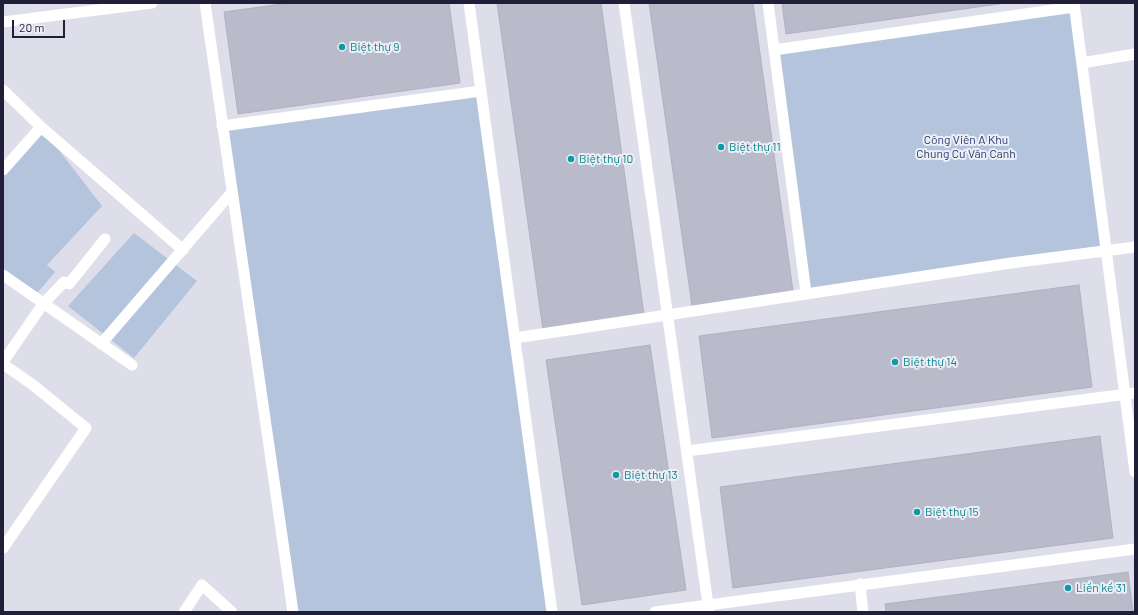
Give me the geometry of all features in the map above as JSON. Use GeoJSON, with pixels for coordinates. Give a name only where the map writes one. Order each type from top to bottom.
{"type":"FeatureCollection","features":[{"type":"Feature","properties":{"kind":"street"},"geometry":{"type":"LineString","coordinates":[[3,22],[152,3]]}},
{"type":"Feature","properties":{"kind":"street"},"geometry":{"type":"LineString","coordinates":[[205,3],[293,612]]}},
{"type":"Feature","properties":{"kind":"street"},"geometry":{"type":"LineString","coordinates":[[469,3],[552,612]]}},
{"type":"Feature","properties":{"kind":"street"},"geometry":{"type":"LineString","coordinates":[[624,3],[709,608]]}},
{"type":"Feature","properties":{"kind":"street"},"geometry":{"type":"LineString","coordinates":[[768,3],[806,294]]}},
{"type":"Feature","properties":{"kind":"street"},"geometry":{"type":"LineString","coordinates":[[774,50],[1074,5],[1107,252],[1130,394],[1135,472]]}},
{"type":"Feature","properties":{"kind":"street"},"geometry":{"type":"LineString","coordinates":[[1082,63],[1135,54]]}},
{"type":"Feature","properties":{"kind":"street"},"geometry":{"type":"LineString","coordinates":[[3,90],[41,127],[183,250]]}},
{"type":"Feature","properties":{"kind":"street"},"geometry":{"type":"LineString","coordinates":[[222,126],[481,91]]}},
{"type":"Feature","properties":{"kind":"street"},"geometry":{"type":"LineString","coordinates":[[3,170],[41,127]]}},
{"type":"Feature","properties":{"kind":"street"},"geometry":{"type":"LineString","coordinates":[[101,344],[232,192]]}},
{"type":"Feature","properties":{"kind":"street"},"geometry":{"type":"LineString","coordinates":[[3,548],[86,428],[3,363],[43,304],[64,282],[69,284],[105,238]]}},
{"type":"Feature","properties":{"kind":"street"},"geometry":{"type":"LineString","coordinates":[[515,338],[1010,263],[1107,252],[1135,247]]}},
{"type":"Feature","properties":{"kind":"street"},"geometry":{"type":"LineString","coordinates":[[3,275],[132,365]]}},
{"type":"Feature","properties":{"kind":"street"},"geometry":{"type":"LineString","coordinates":[[687,451],[1130,394]]}},
{"type":"Feature","properties":{"kind":"street"},"geometry":{"type":"LineString","coordinates":[[655,612],[709,608],[860,584],[1135,549]]}},
{"type":"Feature","properties":{"kind":"street"},"geometry":{"type":"LineString","coordinates":[[860,584],[863,612]]}},
{"type":"Feature","properties":{"kind":"street"},"geometry":{"type":"LineString","coordinates":[[184,612],[202,585],[232,612]]}},
{"type":"Feature","properties":{"kind":"green space","name":"Công Viên A Khu Chung Cư Vân Canh"},"geometry":{"type":"Polygon","coordinates":[[[1074,7],[1107,252],[806,293],[774,50],[1074,7]]]}},
{"type":"Feature","properties":{"kind":"green space"},"geometry":{"type":"Polygon","coordinates":[[[481,91],[552,612],[293,612],[222,126],[481,91]]]}},
{"type":"Feature","properties":{"kind":"green space"},"geometry":{"type":"Polygon","coordinates":[[[41,127],[102,206],[47,265],[55,272],[34,297],[3,275],[3,170],[41,127]]]}},
{"type":"Feature","properties":{"kind":"green space"},"geometry":{"type":"Polygon","coordinates":[[[134,233],[197,281],[134,358],[68,306],[134,233]]]}},
{"type":"Feature","properties":{"kind":"building","name":"Biệt thự 9"},"geometry":{"type":"Polygon","coordinates":[[[289,3],[449,3],[460,83],[238,114],[224,12],[289,3]]]}},
{"type":"Feature","properties":{"kind":"building","name":"Biệt thự 10"},"geometry":{"type":"Polygon","coordinates":[[[497,3],[601,3],[644,315],[543,330],[497,3]]]}},
{"type":"Feature","properties":{"kind":"building","name":"Biệt thự 11"},"geometry":{"type":"Polygon","coordinates":[[[649,3],[753,3],[793,291],[692,306],[649,3]]]}},
{"type":"Feature","properties":{"kind":"building"},"geometry":{"type":"Polygon","coordinates":[[[782,3],[1006,3],[786,34],[782,3]]]}},
{"type":"Feature","properties":{"kind":"building","name":"Biệt thự 14"},"geometry":{"type":"Polygon","coordinates":[[[1079,285],[1092,387],[712,438],[699,336],[1079,285]]]}},
{"type":"Feature","properties":{"kind":"building","name":"Biệt thự 13"},"geometry":{"type":"Polygon","coordinates":[[[650,345],[686,590],[582,605],[546,360],[650,345]]]}},
{"type":"Feature","properties":{"kind":"building","name":"Biệt thự 15"},"geometry":{"type":"Polygon","coordinates":[[[1100,436],[1113,538],[733,588],[720,487],[1100,436]]]}},
{"type":"Feature","properties":{"kind":"building","name":"Liền kề 31"},"geometry":{"type":"Polygon","coordinates":[[[1128,572],[1133,612],[886,612],[885,604],[1128,572]]]}},
{"type":"Feature","properties":{"kind":"place","name":"Biệt thự 9"},"geometry":{"type":"Point","coordinates":[342,47]}},
{"type":"Feature","properties":{"kind":"place","name":"Biệt thự 11"},"geometry":{"type":"Point","coordinates":[721,147]}},
{"type":"Feature","properties":{"kind":"place","name":"Biệt thự 10"},"geometry":{"type":"Point","coordinates":[571,159]}},
{"type":"Feature","properties":{"kind":"place","name":"Biệt thự 14"},"geometry":{"type":"Point","coordinates":[895,362]}},
{"type":"Feature","properties":{"kind":"place","name":"Biệt thự 13"},"geometry":{"type":"Point","coordinates":[616,475]}},
{"type":"Feature","properties":{"kind":"place","name":"Biệt thự 15"},"geometry":{"type":"Point","coordinates":[917,512]}},
{"type":"Feature","properties":{"kind":"place","name":"Liền kề 31"},"geometry":{"type":"Point","coordinates":[1068,588]}}]}
